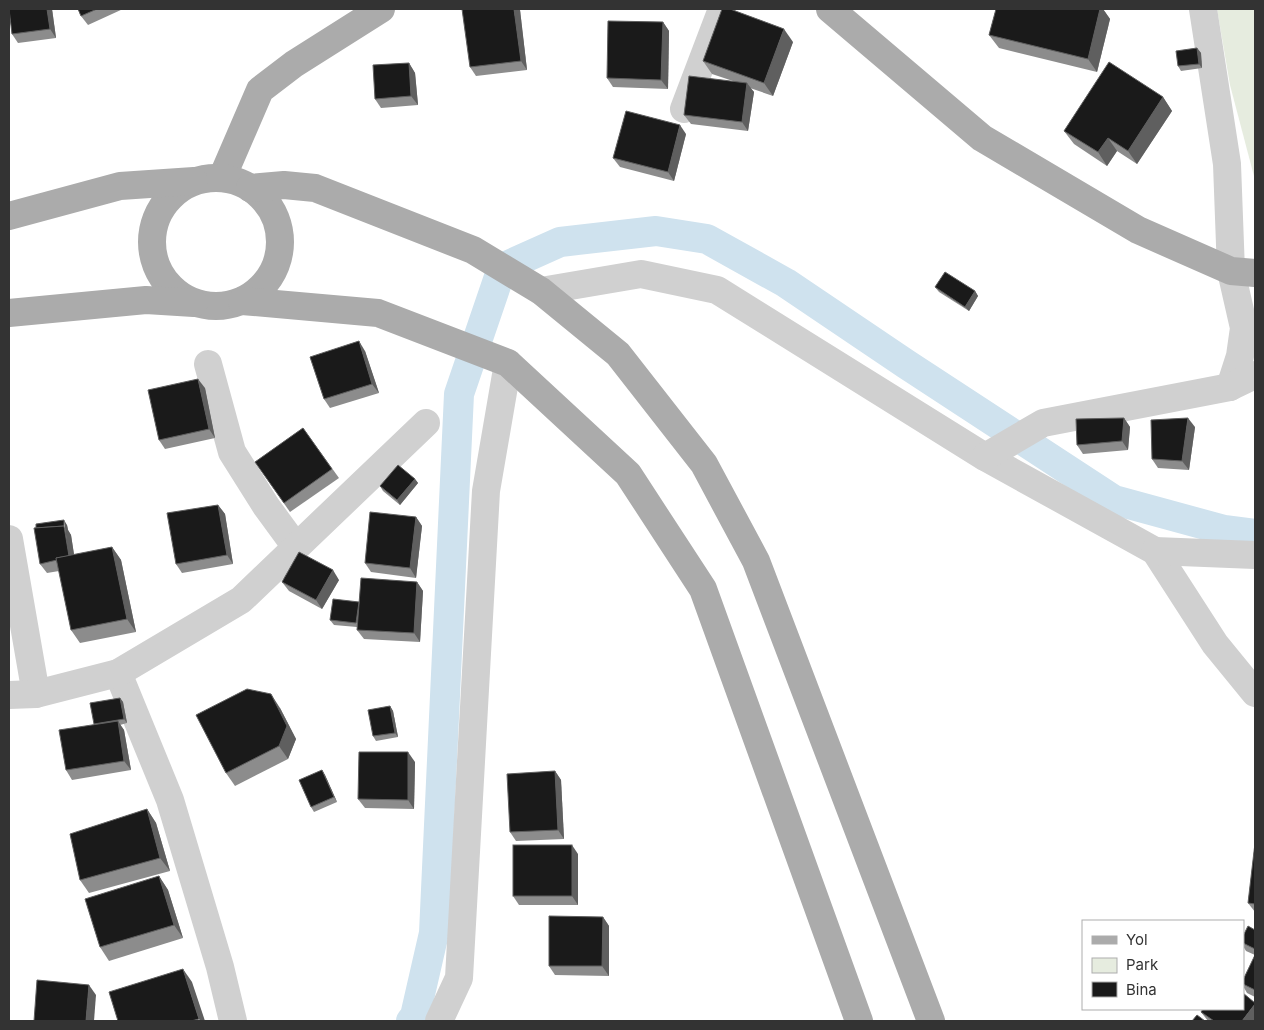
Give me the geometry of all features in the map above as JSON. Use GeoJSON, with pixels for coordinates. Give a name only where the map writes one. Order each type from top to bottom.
{"type":"FeatureCollection","features":[{"type":"Feature","properties":{"kind":"main road"},"geometry":{"type":"LineString","coordinates":[[195,303],[177,293],[163,278],[154,260],[152,241],[155,221],[165,203],[180,189],[210,180],[260,90],[294,64],[381,9]]}},
{"type":"Feature","properties":{"kind":"main road"},"geometry":{"type":"LineString","coordinates":[[830,9],[982,138],[1138,230],[1243,272]]}},
{"type":"Feature","properties":{"kind":"main road"},"geometry":{"type":"LineString","coordinates":[[9,216],[120,186],[210,180],[236,181],[250,188],[265,201],[275,218],[280,237],[279,256],[272,275],[259,290],[242,301],[227,305],[210,306],[195,303],[146,300],[9,313]]}},
{"type":"Feature","properties":{"kind":"main road"},"geometry":{"type":"LineString","coordinates":[[250,188],[284,185],[315,188],[473,250],[535,287],[618,354],[704,464],[756,561],[931,1021]]}},
{"type":"Feature","properties":{"kind":"main road"},"geometry":{"type":"LineString","coordinates":[[242,301],[378,314],[500,360],[628,474],[703,590],[860,1021]]}},
{"type":"Feature","properties":{"kind":"street"},"geometry":{"type":"LineString","coordinates":[[684,108],[722,9]]}},
{"type":"Feature","properties":{"kind":"street"},"geometry":{"type":"LineString","coordinates":[[1204,9],[1243,272],[1244,328],[1240,356],[1230,387]]}},
{"type":"Feature","properties":{"kind":"street"},"geometry":{"type":"LineString","coordinates":[[535,287],[641,274],[717,290],[985,457],[1155,551],[1255,555]]}},
{"type":"Feature","properties":{"kind":"street"},"geometry":{"type":"LineString","coordinates":[[439,1021],[459,978],[486,491],[500,360]]}},
{"type":"Feature","properties":{"kind":"street"},"geometry":{"type":"LineString","coordinates":[[208,364],[232,452],[266,506],[296,547]]}},
{"type":"Feature","properties":{"kind":"street"},"geometry":{"type":"LineString","coordinates":[[985,457],[1043,423],[1230,387],[1255,375]]}},
{"type":"Feature","properties":{"kind":"street"},"geometry":{"type":"LineString","coordinates":[[9,695],[36,694],[118,673],[241,600],[426,422]]}},
{"type":"Feature","properties":{"kind":"street"},"geometry":{"type":"LineString","coordinates":[[9,538],[36,694]]}},
{"type":"Feature","properties":{"kind":"street"},"geometry":{"type":"LineString","coordinates":[[1155,551],[1215,644],[1255,693]]}},
{"type":"Feature","properties":{"kind":"street"},"geometry":{"type":"LineString","coordinates":[[118,673],[170,800],[220,967],[233,1021]]}},
{"type":"Feature","properties":{"kind":"green space"},"geometry":{"type":"Polygon","coordinates":[[[1217,9],[1255,9],[1255,180],[1230,85],[1217,9]]]}},
{"type":"Feature","properties":{"kind":"building"},"geometry":{"type":"Polygon","coordinates":[[[9,9],[47,9],[50,29],[12,34],[9,9]]]}},
{"type":"Feature","properties":{"kind":"building"},"geometry":{"type":"Polygon","coordinates":[[[78,9],[97,9],[81,16],[78,9]]]}},
{"type":"Feature","properties":{"kind":"building"},"geometry":{"type":"Polygon","coordinates":[[[462,9],[514,9],[521,61],[470,67],[462,9]]]}},
{"type":"Feature","properties":{"kind":"building"},"geometry":{"type":"Polygon","coordinates":[[[722,9],[730,9],[784,29],[764,83],[703,61],[722,9]]]}},
{"type":"Feature","properties":{"kind":"building"},"geometry":{"type":"Polygon","coordinates":[[[996,9],[1100,9],[1088,59],[989,35],[996,9]]]}},
{"type":"Feature","properties":{"kind":"building"},"geometry":{"type":"Polygon","coordinates":[[[608,21],[663,22],[661,80],[607,78],[608,21]]]}},
{"type":"Feature","properties":{"kind":"building"},"geometry":{"type":"Polygon","coordinates":[[[1197,48],[1199,64],[1178,66],[1176,51],[1197,48]]]}},
{"type":"Feature","properties":{"kind":"building"},"geometry":{"type":"Polygon","coordinates":[[[1109,62],[1163,97],[1128,151],[1108,138],[1098,152],[1064,131],[1109,62]]]}},
{"type":"Feature","properties":{"kind":"building"},"geometry":{"type":"Polygon","coordinates":[[[409,63],[411,96],[375,99],[373,65],[409,63]]]}},
{"type":"Feature","properties":{"kind":"building"},"geometry":{"type":"Polygon","coordinates":[[[689,76],[747,83],[742,122],[684,115],[689,76]]]}},
{"type":"Feature","properties":{"kind":"building"},"geometry":{"type":"Polygon","coordinates":[[[626,111],[680,125],[668,172],[613,158],[626,111]]]}},
{"type":"Feature","properties":{"kind":"building"},"geometry":{"type":"Polygon","coordinates":[[[945,272],[975,291],[965,307],[935,287],[945,272]]]}},
{"type":"Feature","properties":{"kind":"building"},"geometry":{"type":"Polygon","coordinates":[[[359,341],[372,384],[324,399],[310,357],[359,341]]]}},
{"type":"Feature","properties":{"kind":"building"},"geometry":{"type":"Polygon","coordinates":[[[198,379],[209,429],[159,440],[148,390],[198,379]]]}},
{"type":"Feature","properties":{"kind":"building"},"geometry":{"type":"Polygon","coordinates":[[[1124,418],[1122,441],[1077,445],[1076,419],[1124,418]]]}},
{"type":"Feature","properties":{"kind":"building"},"geometry":{"type":"Polygon","coordinates":[[[1188,418],[1182,461],[1152,459],[1151,420],[1188,418]]]}},
{"type":"Feature","properties":{"kind":"building"},"geometry":{"type":"Polygon","coordinates":[[[303,428],[332,469],[284,503],[255,462],[303,428]]]}},
{"type":"Feature","properties":{"kind":"building"},"geometry":{"type":"Polygon","coordinates":[[[398,465],[415,479],[397,500],[380,486],[398,465]]]}},
{"type":"Feature","properties":{"kind":"building"},"geometry":{"type":"Polygon","coordinates":[[[218,505],[227,555],[176,564],[167,513],[218,505]]]}},
{"type":"Feature","properties":{"kind":"building"},"geometry":{"type":"Polygon","coordinates":[[[370,512],[416,517],[410,568],[365,563],[370,512]]]}},
{"type":"Feature","properties":{"kind":"building"},"geometry":{"type":"Polygon","coordinates":[[[64,520],[64,526],[36,528],[36,524],[64,520]]]}},
{"type":"Feature","properties":{"kind":"building"},"geometry":{"type":"Polygon","coordinates":[[[64,526],[69,556],[56,558],[57,560],[40,564],[34,528],[64,526]]]}},
{"type":"Feature","properties":{"kind":"building"},"geometry":{"type":"Polygon","coordinates":[[[112,547],[127,619],[71,630],[56,558],[112,547]]]}},
{"type":"Feature","properties":{"kind":"building"},"geometry":{"type":"Polygon","coordinates":[[[299,552],[333,570],[316,600],[282,582],[299,552]]]}},
{"type":"Feature","properties":{"kind":"building"},"geometry":{"type":"Polygon","coordinates":[[[361,578],[417,582],[414,633],[357,630],[361,578]]]}},
{"type":"Feature","properties":{"kind":"building"},"geometry":{"type":"Polygon","coordinates":[[[333,599],[359,602],[356,623],[330,620],[333,599]]]}},
{"type":"Feature","properties":{"kind":"building"},"geometry":{"type":"Polygon","coordinates":[[[247,689],[271,694],[287,726],[279,746],[226,773],[196,715],[247,689]]]}},
{"type":"Feature","properties":{"kind":"building"},"geometry":{"type":"Polygon","coordinates":[[[120,698],[124,719],[94,724],[90,703],[120,698]]]}},
{"type":"Feature","properties":{"kind":"building"},"geometry":{"type":"Polygon","coordinates":[[[390,706],[395,733],[373,736],[368,710],[390,706]]]}},
{"type":"Feature","properties":{"kind":"building"},"geometry":{"type":"Polygon","coordinates":[[[118,721],[124,761],[66,770],[59,730],[118,721]]]}},
{"type":"Feature","properties":{"kind":"building"},"geometry":{"type":"Polygon","coordinates":[[[359,752],[408,752],[408,800],[358,799],[359,752]]]}},
{"type":"Feature","properties":{"kind":"building"},"geometry":{"type":"Polygon","coordinates":[[[322,770],[334,797],[311,807],[299,780],[322,770]]]}},
{"type":"Feature","properties":{"kind":"building"},"geometry":{"type":"Polygon","coordinates":[[[555,771],[558,830],[510,832],[507,774],[555,771]]]}},
{"type":"Feature","properties":{"kind":"building"},"geometry":{"type":"Polygon","coordinates":[[[147,809],[160,858],[80,880],[70,834],[147,809]]]}},
{"type":"Feature","properties":{"kind":"building"},"geometry":{"type":"Polygon","coordinates":[[[1255,843],[1255,904],[1248,903],[1255,843]]]}},
{"type":"Feature","properties":{"kind":"building"},"geometry":{"type":"Polygon","coordinates":[[[513,845],[572,845],[572,896],[513,896],[513,845]]]}},
{"type":"Feature","properties":{"kind":"building"},"geometry":{"type":"Polygon","coordinates":[[[159,876],[174,925],[100,947],[85,899],[159,876]]]}},
{"type":"Feature","properties":{"kind":"building"},"geometry":{"type":"Polygon","coordinates":[[[549,916],[603,917],[602,966],[549,966],[549,916]]]}},
{"type":"Feature","properties":{"kind":"building"},"geometry":{"type":"Polygon","coordinates":[[[1248,926],[1255,930],[1255,949],[1244,944],[1244,934],[1248,926]]]}},
{"type":"Feature","properties":{"kind":"building"},"geometry":{"type":"Polygon","coordinates":[[[1255,955],[1255,990],[1244,984],[1244,978],[1255,955]]]}},
{"type":"Feature","properties":{"kind":"building"},"geometry":{"type":"Polygon","coordinates":[[[183,969],[199,1019],[191,1021],[118,1021],[109,992],[183,969]]]}},
{"type":"Feature","properties":{"kind":"building"},"geometry":{"type":"Polygon","coordinates":[[[37,980],[89,985],[86,1021],[34,1021],[37,980]]]}},
{"type":"Feature","properties":{"kind":"building"},"geometry":{"type":"Polygon","coordinates":[[[1244,994],[1255,1003],[1242,1021],[1214,1021],[1201,1012],[1202,1010],[1244,1010],[1244,994]]]}},
{"type":"Feature","properties":{"kind":"building"},"geometry":{"type":"Polygon","coordinates":[[[1197,1015],[1205,1021],[1192,1021],[1197,1015]]]}},
{"type":"Feature","properties":{"kind":"waterway"},"geometry":{"type":"LineString","coordinates":[[411,1021],[415,1016],[434,933],[459,394],[502,268],[560,242],[656,231],[707,239],[786,283],[1114,500],[1224,530],[1255,534]]}}]}
